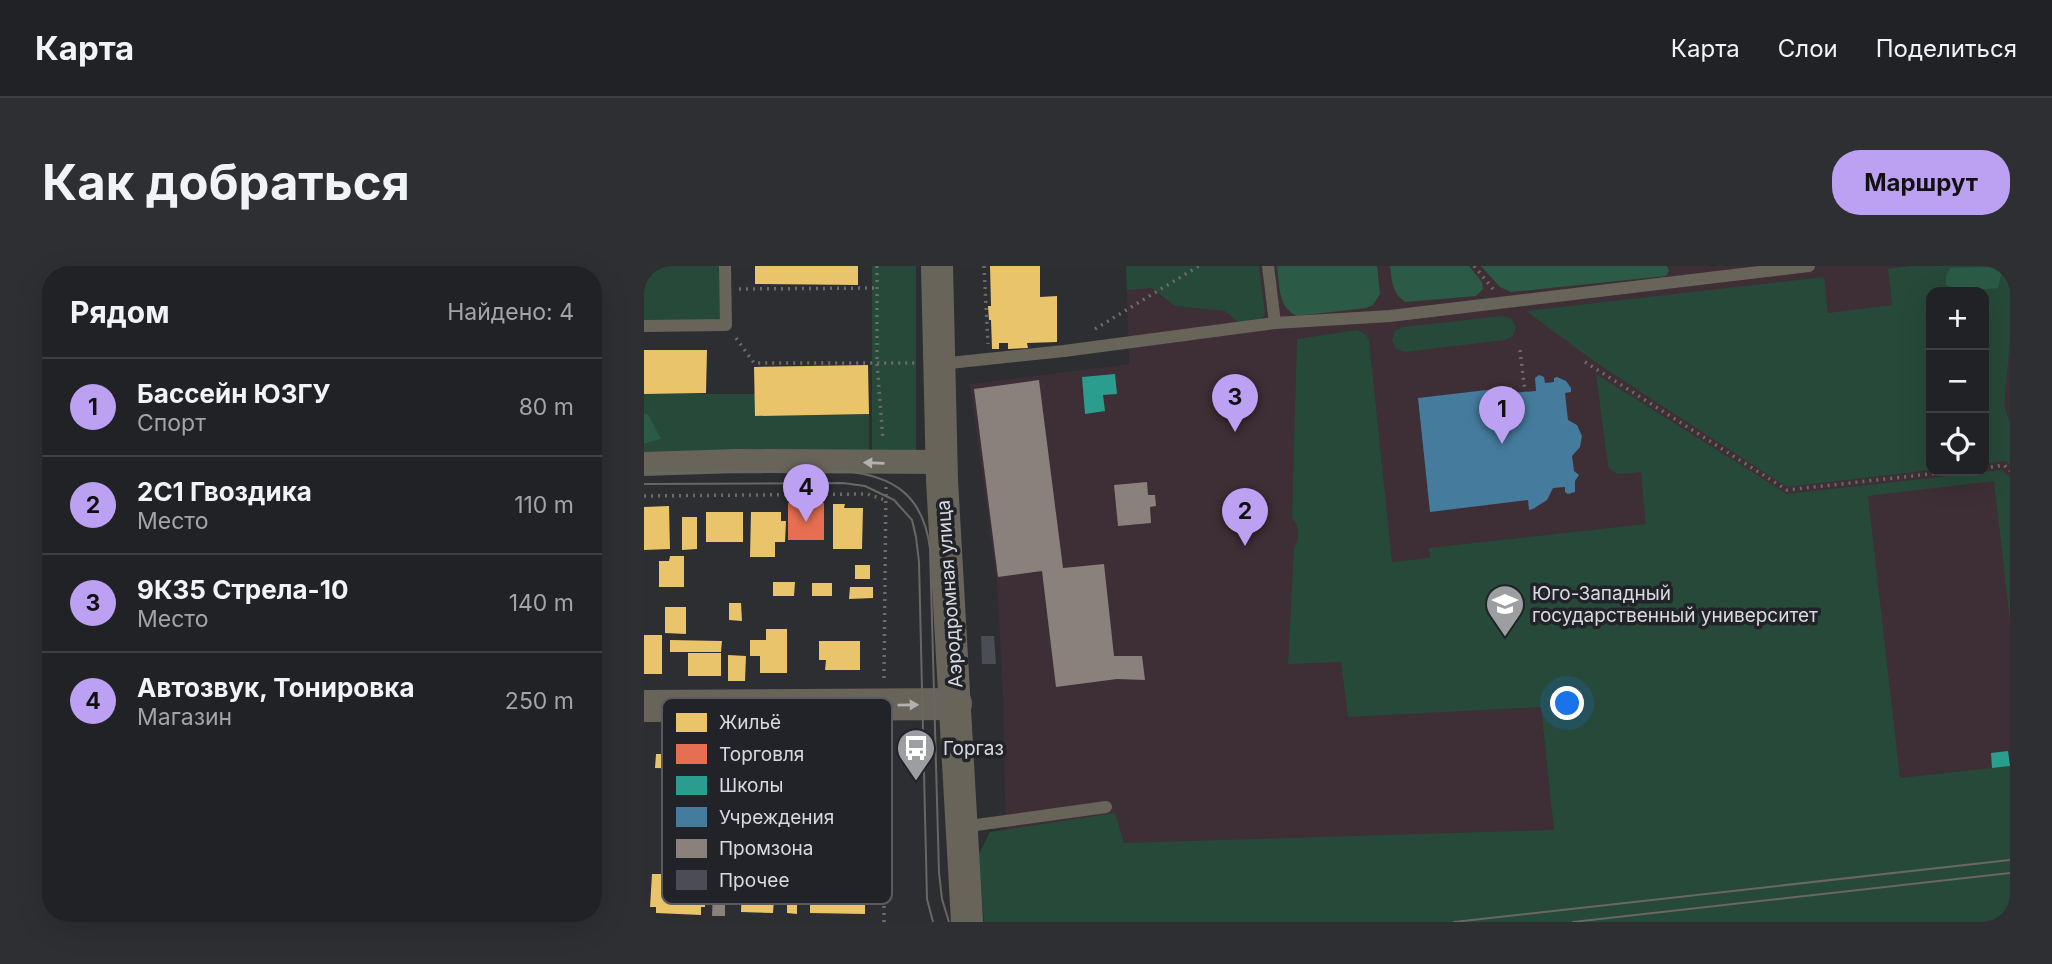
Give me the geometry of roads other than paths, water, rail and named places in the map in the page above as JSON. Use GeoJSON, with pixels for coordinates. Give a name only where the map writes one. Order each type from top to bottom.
{"type":"FeatureCollection","features":[{"type":"Feature","properties":{"kind":"street","name":"Аэродромная улица"},"geometry":{"type":"LineString","coordinates":[[937,266],[942,462],[967,922]]}},
{"type":"Feature","properties":{"kind":"street"},"geometry":{"type":"LineString","coordinates":[[644,464],[737,461],[942,462]]}},
{"type":"Feature","properties":{"kind":"street"},"geometry":{"type":"LineString","coordinates":[[892,705],[956,704]]}},
{"type":"Feature","properties":{"kind":"street"},"geometry":{"type":"LineString","coordinates":[[644,706],[662,706]]}},
{"type":"Feature","properties":{"kind":"lane"},"geometry":{"type":"LineString","coordinates":[[644,326],[726,325],[725,266]]}},
{"type":"Feature","properties":{"kind":"lane"},"geometry":{"type":"LineString","coordinates":[[1268,266],[1275,323]]}},
{"type":"Feature","properties":{"kind":"lane"},"geometry":{"type":"LineString","coordinates":[[940,364],[1073,350],[1275,323],[1383,316],[1809,266]]}},
{"type":"Feature","properties":{"kind":"lane"},"geometry":{"type":"LineString","coordinates":[[962,827],[1106,807]]}},
{"type":"Feature","properties":{"kind":"tram line"},"geometry":{"type":"LineString","coordinates":[[644,473],[844,471],[878,478],[892,484],[913,502],[921,515],[930,548],[939,873],[942,899],[949,922]]}},
{"type":"Feature","properties":{"kind":"tram line"},"geometry":{"type":"LineString","coordinates":[[644,484],[843,483],[865,486],[894,500],[912,520],[919,562],[927,899],[933,922]]}},
{"type":"Feature","properties":{"kind":"tram line"},"geometry":{"type":"LineString","coordinates":[[1454,922],[2010,860]]}},
{"type":"Feature","properties":{"kind":"tram line"},"geometry":{"type":"LineString","coordinates":[[1573,922],[2010,873]]}},
{"type":"Feature","properties":{"kind":"place","name":"9К35 Стрела-10"},"geometry":{"type":"Point","coordinates":[1235,432]}},
{"type":"Feature","properties":{"kind":"place","name":"Бассейн ЮЗГУ"},"geometry":{"type":"Point","coordinates":[1502,444]}},
{"type":"Feature","properties":{"kind":"place","name":"Автозвук, Тонировка"},"geometry":{"type":"Point","coordinates":[806,522]}},
{"type":"Feature","properties":{"kind":"place","name":"2С1 Гвоздика"},"geometry":{"type":"Point","coordinates":[1245,546]}},
{"type":"Feature","properties":{"kind":"place","name":"Юго-Западный государственный университет"},"geometry":{"type":"Point","coordinates":[1505,638]}},
{"type":"Feature","properties":{"kind":"place","name":"Горгаз"},"geometry":{"type":"Point","coordinates":[916,782]}}]}
